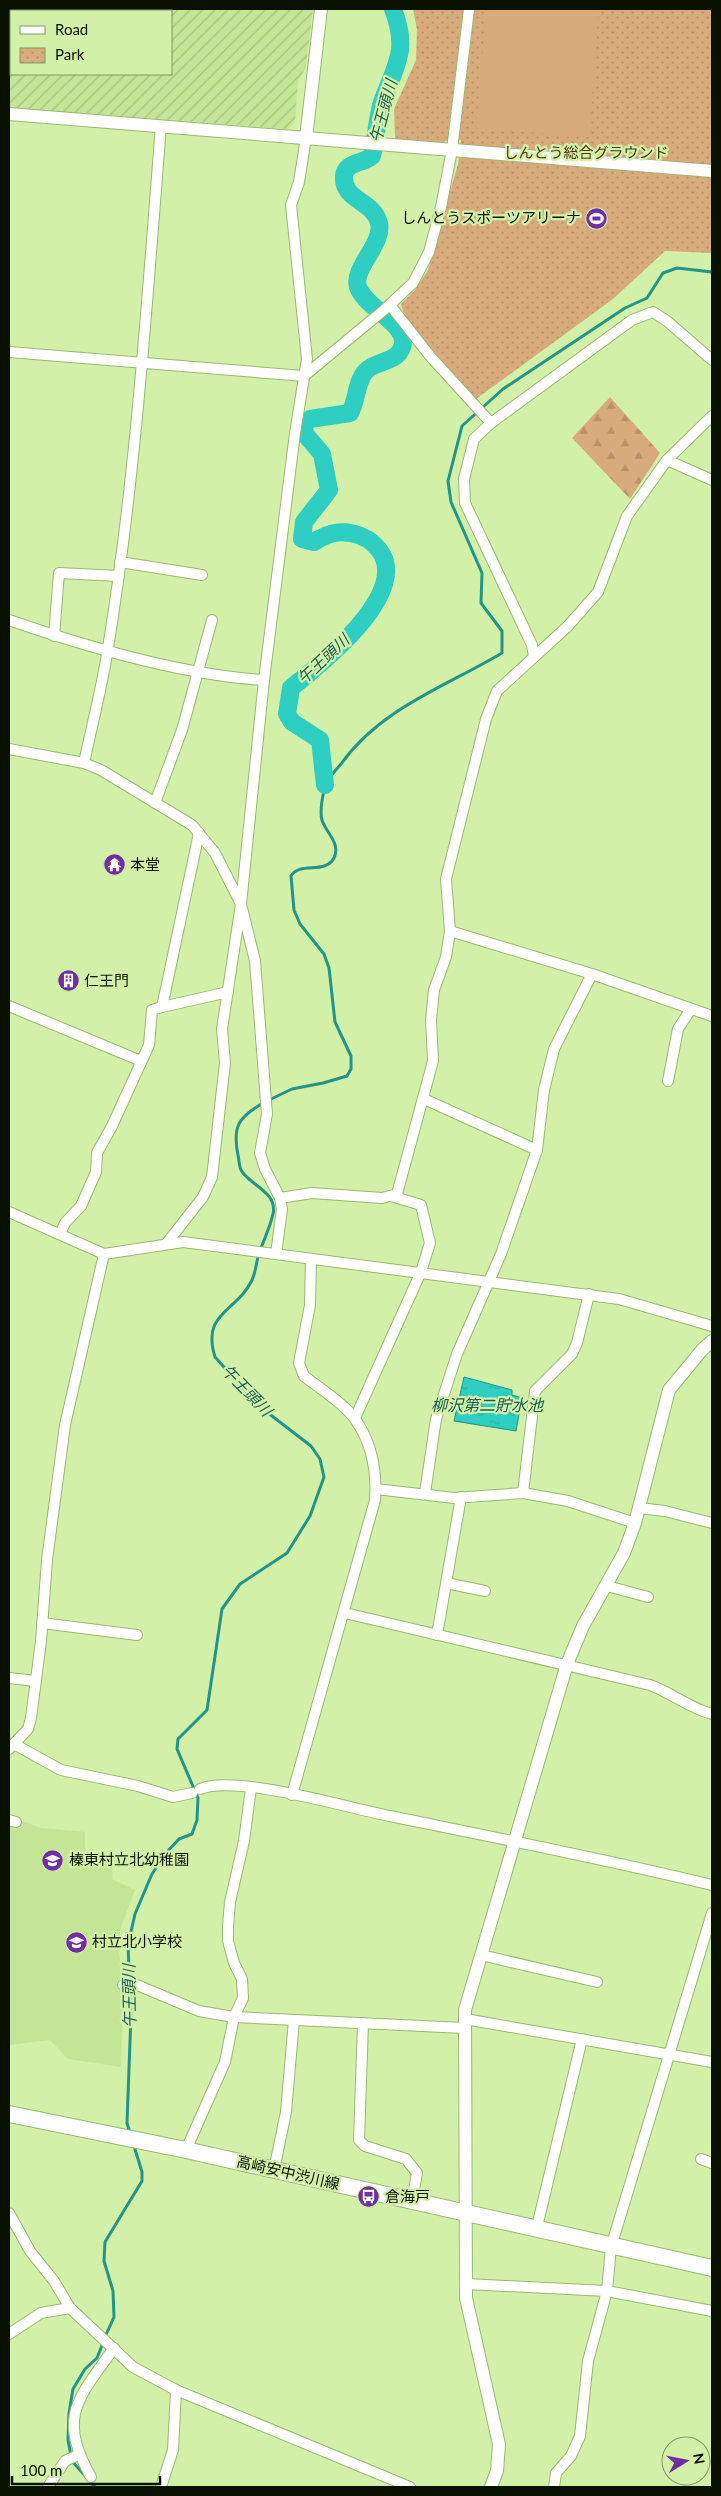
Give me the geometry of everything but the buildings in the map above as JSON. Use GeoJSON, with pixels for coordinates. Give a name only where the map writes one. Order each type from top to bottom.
{"type":"FeatureCollection","features":[{"type":"Feature","properties":{"kind":"main road","name":"高崎安中渋川線"},"geometry":{"type":"LineString","coordinates":[[9,2114],[186,2150],[412,2200],[536,2231],[611,2247],[709,2264]]}},
{"type":"Feature","properties":{"kind":"street"},"geometry":{"type":"LineString","coordinates":[[166,1244],[203,1197],[212,1177],[225,1063],[222,1029],[241,904],[264,680],[307,360],[291,205],[299,182],[306,138],[321,9]]}},
{"type":"Feature","properties":{"kind":"street"},"geometry":{"type":"LineString","coordinates":[[9,352],[142,361],[304,376],[376,317],[413,283],[429,252],[441,207],[452,150],[469,9]]}},
{"type":"Feature","properties":{"kind":"street"},"geometry":{"type":"LineString","coordinates":[[9,114],[712,171]]}},
{"type":"Feature","properties":{"kind":"street"},"geometry":{"type":"LineString","coordinates":[[84,763],[108,650],[119,576],[142,361],[161,126]]}},
{"type":"Feature","properties":{"kind":"street"},"geometry":{"type":"LineString","coordinates":[[387,307],[490,423]]}},
{"type":"Feature","properties":{"kind":"street"},"geometry":{"type":"LineString","coordinates":[[534,656],[532,644],[465,503],[464,479],[474,439],[490,423],[632,320],[653,312],[667,321],[712,360]]}},
{"type":"Feature","properties":{"kind":"street"},"geometry":{"type":"LineString","coordinates":[[280,1198],[312,1193],[382,1198],[397,1194],[434,1061],[431,1020],[434,990],[446,957],[450,931],[446,879],[486,719],[497,691],[568,626],[598,592],[627,516],[667,460],[712,416]]}},
{"type":"Feature","properties":{"kind":"street"},"geometry":{"type":"LineString","coordinates":[[667,460],[712,480]]}},
{"type":"Feature","properties":{"kind":"street"},"geometry":{"type":"LineString","coordinates":[[120,562],[202,575]]}},
{"type":"Feature","properties":{"kind":"street"},"geometry":{"type":"LineString","coordinates":[[54,636],[59,572],[119,576]]}},
{"type":"Feature","properties":{"kind":"street"},"geometry":{"type":"LineString","coordinates":[[9,620],[54,636],[198,673],[264,680]]}},
{"type":"Feature","properties":{"kind":"street"},"geometry":{"type":"LineString","coordinates":[[155,803],[182,730],[212,620]]}},
{"type":"Feature","properties":{"kind":"street"},"geometry":{"type":"LineString","coordinates":[[9,749],[84,763],[101,770],[192,825],[215,853],[241,904],[255,961],[266,1094],[260,1153],[265,1169],[280,1198],[282,1209],[273,1254]]}},
{"type":"Feature","properties":{"kind":"street"},"geometry":{"type":"LineString","coordinates":[[162,1007],[199,834]]}},
{"type":"Feature","properties":{"kind":"street"},"geometry":{"type":"LineString","coordinates":[[450,931],[592,974],[712,1016]]}},
{"type":"Feature","properties":{"kind":"street"},"geometry":{"type":"LineString","coordinates":[[425,1493],[436,1420],[457,1354],[501,1254],[537,1150],[544,1090],[554,1049],[592,974]]}},
{"type":"Feature","properties":{"kind":"street"},"geometry":{"type":"LineString","coordinates":[[60,1234],[64,1223],[81,1206],[96,1172],[97,1153],[112,1126],[149,1045],[152,1010],[228,992]]}},
{"type":"Feature","properties":{"kind":"street"},"geometry":{"type":"LineString","coordinates":[[9,1006],[142,1061]]}},
{"type":"Feature","properties":{"kind":"street"},"geometry":{"type":"LineString","coordinates":[[668,1081],[678,1029],[691,1009]]}},
{"type":"Feature","properties":{"kind":"street"},"geometry":{"type":"LineString","coordinates":[[424,1099],[537,1150]]}},
{"type":"Feature","properties":{"kind":"street"},"geometry":{"type":"LineString","coordinates":[[355,1418],[421,1272],[430,1243],[421,1205],[390,1196]]}},
{"type":"Feature","properties":{"kind":"street"},"geometry":{"type":"LineString","coordinates":[[9,1212],[104,1254],[182,1242],[589,1294],[620,1299],[712,1326]]}},
{"type":"Feature","properties":{"kind":"street"},"geometry":{"type":"LineString","coordinates":[[104,1254],[65,1425],[47,1560],[36,1681],[28,1728],[11,1746],[61,1770],[138,1786],[173,1797],[210,1785],[251,1788],[515,1840],[712,1885]]}},
{"type":"Feature","properties":{"kind":"street"},"geometry":{"type":"LineString","coordinates":[[292,1795],[345,1613],[376,1490],[370,1443],[355,1418],[304,1376],[299,1364],[310,1305],[312,1259]]}},
{"type":"Feature","properties":{"kind":"street"},"geometry":{"type":"LineString","coordinates":[[523,1493],[535,1391],[572,1354],[577,1343],[589,1294]]}},
{"type":"Feature","properties":{"kind":"street"},"geometry":{"type":"LineString","coordinates":[[491,2487],[497,2471],[498,2444],[469,2318],[466,2284],[464,2024],[481,1955],[567,1664],[583,1626],[624,1553],[635,1523],[669,1390],[702,1350],[712,1341]]}},
{"type":"Feature","properties":{"kind":"street"},"geometry":{"type":"LineString","coordinates":[[376,1490],[461,1497],[523,1493],[568,1501],[635,1523]]}},
{"type":"Feature","properties":{"kind":"street"},"geometry":{"type":"LineString","coordinates":[[437,1635],[461,1497]]}},
{"type":"Feature","properties":{"kind":"street"},"geometry":{"type":"LineString","coordinates":[[639,1508],[665,1511],[712,1523]]}},
{"type":"Feature","properties":{"kind":"street"},"geometry":{"type":"LineString","coordinates":[[446,1584],[485,1591]]}},
{"type":"Feature","properties":{"kind":"street"},"geometry":{"type":"LineString","coordinates":[[607,1586],[648,1597]]}},
{"type":"Feature","properties":{"kind":"street"},"geometry":{"type":"LineString","coordinates":[[345,1613],[567,1664],[670,1692],[696,1709],[712,1714]]}},
{"type":"Feature","properties":{"kind":"street"},"geometry":{"type":"LineString","coordinates":[[42,1623],[137,1635]]}},
{"type":"Feature","properties":{"kind":"street"},"geometry":{"type":"LineString","coordinates":[[9,1678],[36,1681]]}},
{"type":"Feature","properties":{"kind":"street"},"geometry":{"type":"LineString","coordinates":[[186,2150],[225,2062],[234,2017],[243,1998],[242,1979],[234,1963],[228,1941],[228,1926],[230,1902],[244,1841],[251,1788]]}},
{"type":"Feature","properties":{"kind":"street"},"geometry":{"type":"LineString","coordinates":[[554,2487],[556,2473],[571,2456],[580,2436],[588,2361],[607,2291],[611,2247],[712,1914]]}},
{"type":"Feature","properties":{"kind":"street"},"geometry":{"type":"LineString","coordinates":[[481,1955],[597,1982]]}},
{"type":"Feature","properties":{"kind":"street"},"geometry":{"type":"LineString","coordinates":[[123,1985],[137,1985],[199,2011],[234,2017],[363,2023],[464,2024],[582,2039],[712,2062]]}},
{"type":"Feature","properties":{"kind":"street"},"geometry":{"type":"LineString","coordinates":[[274,2170],[286,2112],[294,2020]]}},
{"type":"Feature","properties":{"kind":"street"},"geometry":{"type":"LineString","coordinates":[[363,2023],[359,2140],[364,2146],[411,2163],[417,2173],[412,2200]]}},
{"type":"Feature","properties":{"kind":"street"},"geometry":{"type":"LineString","coordinates":[[536,2231],[582,2039]]}},
{"type":"Feature","properties":{"kind":"street"},"geometry":{"type":"LineString","coordinates":[[702,2159],[712,2163]]}},
{"type":"Feature","properties":{"kind":"street"},"geometry":{"type":"LineString","coordinates":[[9,2213],[30,2251],[54,2281],[70,2308],[133,2367],[176,2390],[410,2487]]}},
{"type":"Feature","properties":{"kind":"street"},"geometry":{"type":"LineString","coordinates":[[466,2284],[607,2291],[712,2311]]}},
{"type":"Feature","properties":{"kind":"street"},"geometry":{"type":"LineString","coordinates":[[9,2334],[41,2313],[70,2308]]}},
{"type":"Feature","properties":{"kind":"street"},"geometry":{"type":"LineString","coordinates":[[91,2477],[78,2454],[74,2440],[73,2417],[79,2398],[112,2346]]}},
{"type":"Feature","properties":{"kind":"street"},"geometry":{"type":"LineString","coordinates":[[161,2487],[173,2450],[176,2390]]}},
{"type":"Feature","properties":{"kind":"street"},"geometry":{"type":"LineString","coordinates":[[48,2487],[65,2461],[78,2454]]}},
{"type":"Feature","properties":{"kind":"shaded area"},"geometry":{"type":"Polygon","coordinates":[[[9,9],[313,9],[306,67],[298,81],[295,122],[288,129],[9,108],[9,9]]]}},
{"type":"Feature","properties":{"kind":"shaded area"},"geometry":{"type":"Polygon","coordinates":[[[17,1819],[41,1828],[85,1832],[85,1861],[113,1864],[112,1879],[135,1890],[121,1927],[119,1949],[123,1992],[121,2067],[68,2059],[50,2040],[9,2045],[9,1824],[17,1819]]]}},
{"type":"Feature","properties":{"kind":"green space","name":"しんとう総合グラウンド"},"geometry":{"type":"Polygon","coordinates":[[[413,9],[712,9],[712,253],[665,251],[613,299],[476,399],[422,340],[405,315],[401,304],[415,290],[428,270],[458,164],[461,140],[448,140],[442,143],[395,139],[394,109],[416,60],[417,30],[413,9]]]}},
{"type":"Feature","properties":{"kind":"green space"},"geometry":{"type":"Polygon","coordinates":[[[486,9],[599,9],[589,137],[476,128],[486,9]]]}},
{"type":"Feature","properties":{"kind":"green space"},"geometry":{"type":"Polygon","coordinates":[[[610,397],[660,453],[630,499],[572,438],[610,397]]]}},
{"type":"Feature","properties":{"kind":"water","name":"柳沢第二貯水池"},"geometry":{"type":"Polygon","coordinates":[[[464,1377],[512,1390],[512,1395],[522,1398],[516,1431],[454,1421],[464,1377]]]}},
{"type":"Feature","properties":{"kind":"waterway","name":"午王頭川"},"geometry":{"type":"LineString","coordinates":[[325,785],[320,740],[292,722],[287,714],[291,688],[339,647],[356,629],[371,610],[381,591],[386,573],[381,553],[371,542],[361,536],[342,532],[325,536],[314,542],[302,539],[304,522],[329,490],[322,454],[305,434],[304,425],[310,419],[350,413],[363,375],[371,367],[398,354],[403,342],[402,335],[397,328],[368,301],[358,287],[359,272],[377,239],[379,223],[371,209],[348,191],[344,177],[345,172],[350,166],[372,156],[380,109],[399,57],[400,36],[393,9]]}},
{"type":"Feature","properties":{"kind":"waterway"},"geometry":{"type":"LineString","coordinates":[[269,1100],[292,1089],[347,1076],[351,1069],[351,1056],[335,1022],[329,968],[324,954],[300,924],[294,910],[291,876],[300,869],[325,866],[330,863],[336,853],[334,843],[321,816],[326,783],[357,745],[394,713],[502,653],[502,631],[481,603],[482,573],[451,502],[448,481],[462,426],[503,389],[625,308],[647,298],[663,273],[677,268],[712,272]]}},
{"type":"Feature","properties":{"kind":"waterway","name":"午王頭川"},"geometry":{"type":"LineString","coordinates":[[130,2133],[127,2123],[131,2015],[128,1945],[135,1914],[152,1874],[166,1853],[179,1839],[192,1834],[197,1820],[198,1798],[177,1749],[178,1739],[207,1710],[222,1609],[240,1584],[287,1553],[310,1516],[324,1477],[320,1459],[311,1446],[259,1406],[215,1357],[212,1342],[213,1330],[217,1321],[246,1291],[252,1280],[273,1214],[273,1206],[267,1194],[241,1170],[236,1145],[239,1123],[248,1113],[263,1103]]}},
{"type":"Feature","properties":{"kind":"waterway","name":"午王頭川"},"geometry":{"type":"LineString","coordinates":[[105,2337],[114,2317],[113,2291],[104,2261],[105,2242],[142,2181],[142,2172],[134,2146]]}},
{"type":"Feature","properties":{"kind":"waterway","name":"午王頭川"},"geometry":{"type":"LineString","coordinates":[[95,2487],[72,2461],[68,2440],[69,2413],[73,2389],[85,2369],[97,2358],[103,2343]]}},
{"type":"Feature","properties":{"kind":"place","name":"しんとうスポーツアリーナ"},"geometry":{"type":"Point","coordinates":[597,218]}},
{"type":"Feature","properties":{"kind":"place","name":"本堂"},"geometry":{"type":"Point","coordinates":[114,865]}},
{"type":"Feature","properties":{"kind":"place","name":"仁王門"},"geometry":{"type":"Point","coordinates":[68,981]}},
{"type":"Feature","properties":{"kind":"place","name":"榛東村立北幼稚園"},"geometry":{"type":"Point","coordinates":[53,1860]}},
{"type":"Feature","properties":{"kind":"place","name":"村立北小学校"},"geometry":{"type":"Point","coordinates":[76,1942]}},
{"type":"Feature","properties":{"kind":"place","name":"倉海戸"},"geometry":{"type":"Point","coordinates":[369,2197]}}]}
